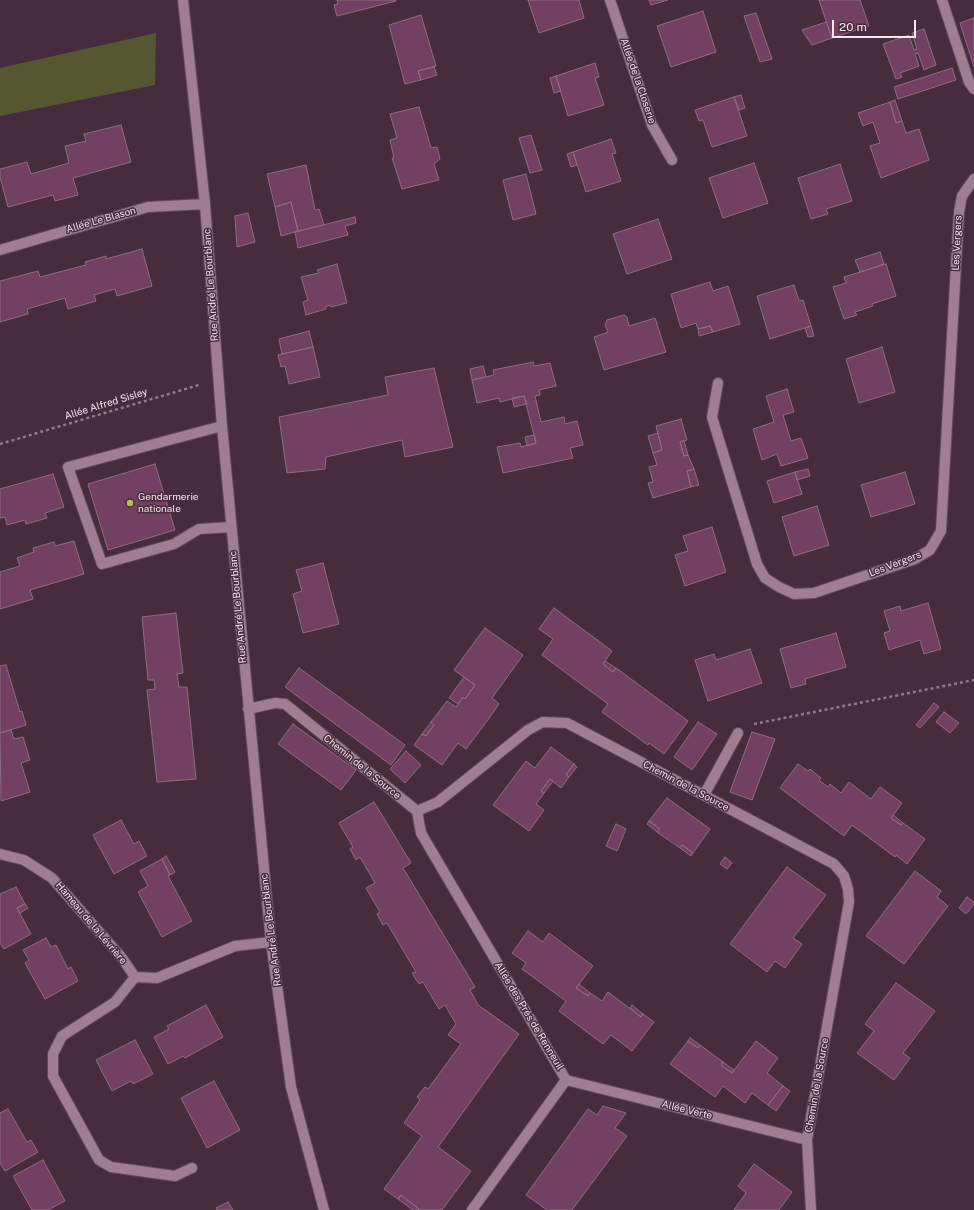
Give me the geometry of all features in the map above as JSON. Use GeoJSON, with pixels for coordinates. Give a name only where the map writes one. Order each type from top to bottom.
{"type":"FeatureCollection","features":[{"type":"Feature","properties":{"kind":"street","name":"Rue André Le Bourblanc"},"geometry":{"type":"LineString","coordinates":[[183,0],[205,204],[231,527],[271,942],[291,1087],[324,1210]]}},
{"type":"Feature","properties":{"kind":"street","name":"Allée de la Closerie"},"geometry":{"type":"LineString","coordinates":[[610,0],[652,124],[672,160]]}},
{"type":"Feature","properties":{"kind":"street"},"geometry":{"type":"LineString","coordinates":[[942,0],[969,82],[974,89]]}},
{"type":"Feature","properties":{"kind":"street","name":"Les Vergers"},"geometry":{"type":"LineString","coordinates":[[718,383],[712,417],[757,564],[765,578],[794,594],[814,593],[915,559],[930,550],[941,531],[959,212],[962,196],[974,179]]}},
{"type":"Feature","properties":{"kind":"street","name":"Allée Le Blason"},"geometry":{"type":"LineString","coordinates":[[0,250],[148,207],[205,204]]}},
{"type":"Feature","properties":{"kind":"street"},"geometry":{"type":"LineString","coordinates":[[222,426],[68,467],[102,564],[174,544],[199,529],[231,527]]}},
{"type":"Feature","properties":{"kind":"street","name":"Chemin de la Source"},"geometry":{"type":"LineString","coordinates":[[248,709],[275,704],[285,704],[417,812],[438,802],[528,730],[543,722],[567,723],[834,864],[844,876],[848,889],[849,902],[807,1140],[811,1210]]}},
{"type":"Feature","properties":{"kind":"street"},"geometry":{"type":"LineString","coordinates":[[704,795],[738,733]]}},
{"type":"Feature","properties":{"kind":"street","name":"Allée des Prés de Renneuil"},"geometry":{"type":"LineString","coordinates":[[417,812],[421,833],[566,1080],[472,1210]]}},
{"type":"Feature","properties":{"kind":"street","name":"Hameau de la Lévrière"},"geometry":{"type":"LineString","coordinates":[[0,854],[24,860],[52,878],[117,953],[135,977]]}},
{"type":"Feature","properties":{"kind":"street"},"geometry":{"type":"LineString","coordinates":[[192,1168],[175,1176],[110,1167],[100,1160],[53,1076],[53,1054],[62,1036],[115,1002],[135,977],[157,978],[235,946],[271,942]]}},
{"type":"Feature","properties":{"kind":"street","name":"Allée Verte"},"geometry":{"type":"LineString","coordinates":[[566,1080],[807,1140]]}},
{"type":"Feature","properties":{"kind":"path","name":"Allée Alfred Sisley"},"geometry":{"type":"LineString","coordinates":[[0,444],[218,379]]}},
{"type":"Feature","properties":{"kind":"path"},"geometry":{"type":"LineString","coordinates":[[738,733],[755,723],[974,680]]}},
{"type":"Feature","properties":{"kind":"green space"},"geometry":{"type":"Polygon","coordinates":[[[156,33],[155,85],[0,116],[0,68],[156,33]]]}},
{"type":"Feature","properties":{"kind":"building"},"geometry":{"type":"Polygon","coordinates":[[[337,0],[396,1],[337,16],[334,5],[338,4],[337,0]]]}},
{"type":"Feature","properties":{"kind":"building"},"geometry":{"type":"Polygon","coordinates":[[[528,0],[579,0],[584,18],[539,33],[528,0]]]}},
{"type":"Feature","properties":{"kind":"building"},"geometry":{"type":"Polygon","coordinates":[[[649,0],[668,0],[651,5],[649,0]]]}},
{"type":"Feature","properties":{"kind":"building"},"geometry":{"type":"Polygon","coordinates":[[[819,0],[860,0],[869,26],[832,38],[819,0]]]}},
{"type":"Feature","properties":{"kind":"building"},"geometry":{"type":"Polygon","coordinates":[[[703,11],[716,52],[671,67],[657,26],[703,11]]]}},
{"type":"Feature","properties":{"kind":"building"},"geometry":{"type":"Polygon","coordinates":[[[756,13],[772,59],[760,62],[744,16],[756,13]]]}},
{"type":"Feature","properties":{"kind":"building"},"geometry":{"type":"Polygon","coordinates":[[[421,15],[436,66],[418,71],[421,80],[405,84],[389,25],[421,15]]]}},
{"type":"Feature","properties":{"kind":"building"},"geometry":{"type":"Polygon","coordinates":[[[974,18],[974,67],[960,23],[974,18]]]}},
{"type":"Feature","properties":{"kind":"building"},"geometry":{"type":"Polygon","coordinates":[[[826,22],[832,38],[812,45],[802,30],[826,22]]]}},
{"type":"Feature","properties":{"kind":"building"},"geometry":{"type":"Polygon","coordinates":[[[924,29],[936,65],[924,70],[918,53],[915,54],[919,66],[900,73],[902,77],[896,79],[883,44],[909,35],[914,50],[917,49],[912,33],[924,29]]]}},
{"type":"Feature","properties":{"kind":"building"},"geometry":{"type":"Polygon","coordinates":[[[595,63],[599,77],[595,78],[604,105],[568,116],[556,76],[595,63]]]}},
{"type":"Feature","properties":{"kind":"building"},"geometry":{"type":"Polygon","coordinates":[[[434,67],[437,75],[421,80],[418,71],[434,67]]]}},
{"type":"Feature","properties":{"kind":"building"},"geometry":{"type":"Polygon","coordinates":[[[952,68],[956,80],[898,99],[894,87],[952,68]]]}},
{"type":"Feature","properties":{"kind":"building"},"geometry":{"type":"Polygon","coordinates":[[[556,76],[561,91],[554,93],[550,78],[556,76]]]}},
{"type":"Feature","properties":{"kind":"building"},"geometry":{"type":"Polygon","coordinates":[[[741,95],[745,108],[739,110],[734,97],[741,95]]]}},
{"type":"Feature","properties":{"kind":"building"},"geometry":{"type":"Polygon","coordinates":[[[734,97],[747,136],[712,147],[703,120],[699,121],[695,110],[734,97]]]}},
{"type":"Feature","properties":{"kind":"building"},"geometry":{"type":"Polygon","coordinates":[[[895,100],[902,121],[896,123],[890,102],[895,100]]]}},
{"type":"Feature","properties":{"kind":"building"},"geometry":{"type":"Polygon","coordinates":[[[890,102],[896,123],[902,121],[906,133],[919,129],[929,160],[881,178],[870,146],[880,143],[873,122],[863,126],[858,113],[890,102]]]}},
{"type":"Feature","properties":{"kind":"building"},"geometry":{"type":"Polygon","coordinates":[[[419,107],[431,148],[437,147],[440,159],[434,164],[439,180],[402,189],[392,158],[394,158],[390,140],[397,138],[390,114],[419,107]]]}},
{"type":"Feature","properties":{"kind":"building"},"geometry":{"type":"Polygon","coordinates":[[[121,125],[131,162],[73,178],[78,195],[55,201],[53,195],[8,207],[0,177],[0,169],[27,162],[31,174],[69,163],[65,146],[86,141],[84,134],[121,125]]]}},
{"type":"Feature","properties":{"kind":"building"},"geometry":{"type":"Polygon","coordinates":[[[531,135],[542,170],[530,173],[519,138],[531,135]]]}},
{"type":"Feature","properties":{"kind":"building"},"geometry":{"type":"Polygon","coordinates":[[[611,139],[616,153],[612,154],[621,181],[586,192],[573,152],[611,139]]]}},
{"type":"Feature","properties":{"kind":"building"},"geometry":{"type":"Polygon","coordinates":[[[573,152],[577,165],[571,167],[567,154],[573,152]]]}},
{"type":"Feature","properties":{"kind":"building"},"geometry":{"type":"Polygon","coordinates":[[[754,163],[768,203],[723,218],[709,178],[754,163]]]}},
{"type":"Feature","properties":{"kind":"building"},"geometry":{"type":"Polygon","coordinates":[[[840,164],[852,201],[826,209],[828,214],[811,219],[798,178],[840,164]]]}},
{"type":"Feature","properties":{"kind":"building"},"geometry":{"type":"Polygon","coordinates":[[[306,165],[315,210],[319,209],[324,225],[298,231],[291,202],[275,207],[267,174],[306,165]]]}},
{"type":"Feature","properties":{"kind":"building"},"geometry":{"type":"Polygon","coordinates":[[[526,174],[536,214],[513,220],[503,180],[526,174]]]}},
{"type":"Feature","properties":{"kind":"building"},"geometry":{"type":"Polygon","coordinates":[[[291,202],[298,231],[281,236],[275,207],[291,202]]]}},
{"type":"Feature","properties":{"kind":"building"},"geometry":{"type":"Polygon","coordinates":[[[248,213],[255,242],[237,247],[235,216],[248,213]]]}},
{"type":"Feature","properties":{"kind":"building"},"geometry":{"type":"Polygon","coordinates":[[[355,217],[356,223],[345,226],[348,235],[298,248],[295,232],[355,217]]]}},
{"type":"Feature","properties":{"kind":"building"},"geometry":{"type":"Polygon","coordinates":[[[658,219],[672,259],[627,274],[613,234],[658,219]]]}},
{"type":"Feature","properties":{"kind":"building"},"geometry":{"type":"Polygon","coordinates":[[[142,249],[152,286],[117,296],[115,289],[94,295],[96,301],[68,309],[65,298],[27,309],[28,314],[0,322],[0,281],[38,271],[40,277],[86,265],[85,262],[106,256],[106,259],[142,249]]]}},
{"type":"Feature","properties":{"kind":"building"},"geometry":{"type":"Polygon","coordinates":[[[880,252],[884,264],[860,272],[855,260],[880,252]]]}},
{"type":"Feature","properties":{"kind":"building"},"geometry":{"type":"Polygon","coordinates":[[[337,264],[347,303],[331,307],[330,305],[325,307],[326,309],[306,315],[303,302],[308,300],[301,277],[319,273],[317,270],[337,264]]]}},
{"type":"Feature","properties":{"kind":"building"},"geometry":{"type":"Polygon","coordinates":[[[886,264],[896,296],[872,304],[873,306],[855,312],[857,315],[844,319],[833,287],[846,283],[844,277],[886,264]]]}},
{"type":"Feature","properties":{"kind":"building"},"geometry":{"type":"Polygon","coordinates":[[[710,282],[713,291],[728,286],[740,324],[713,332],[710,326],[698,329],[696,323],[681,328],[671,294],[710,282]]]}},
{"type":"Feature","properties":{"kind":"building"},"geometry":{"type":"Polygon","coordinates":[[[794,285],[799,301],[803,300],[811,326],[770,339],[757,296],[794,285]]]}},
{"type":"Feature","properties":{"kind":"building"},"geometry":{"type":"Polygon","coordinates":[[[624,315],[627,317],[629,326],[655,318],[666,352],[604,370],[594,337],[608,332],[605,325],[607,320],[624,315]]]}},
{"type":"Feature","properties":{"kind":"building"},"geometry":{"type":"Polygon","coordinates":[[[710,326],[713,332],[699,336],[698,329],[710,326]]]}},
{"type":"Feature","properties":{"kind":"building"},"geometry":{"type":"Polygon","coordinates":[[[811,326],[814,336],[808,337],[805,328],[811,326]]]}},
{"type":"Feature","properties":{"kind":"building"},"geometry":{"type":"Polygon","coordinates":[[[309,331],[313,347],[282,354],[279,339],[309,331]]]}},
{"type":"Feature","properties":{"kind":"building"},"geometry":{"type":"Polygon","coordinates":[[[313,347],[320,377],[289,384],[285,366],[281,367],[278,355],[313,347]]]}},
{"type":"Feature","properties":{"kind":"building"},"geometry":{"type":"Polygon","coordinates":[[[882,347],[895,392],[859,403],[846,359],[882,347]]]}},
{"type":"Feature","properties":{"kind":"building"},"geometry":{"type":"Polygon","coordinates":[[[533,362],[534,366],[550,363],[556,386],[539,390],[540,395],[535,396],[541,422],[564,417],[565,424],[577,421],[583,445],[570,448],[573,458],[503,473],[497,447],[520,443],[521,447],[536,443],[524,396],[500,402],[499,398],[477,403],[472,380],[494,375],[493,370],[533,362]]]}},
{"type":"Feature","properties":{"kind":"building"},"geometry":{"type":"Polygon","coordinates":[[[483,366],[486,377],[472,380],[470,369],[483,366]]]}},
{"type":"Feature","properties":{"kind":"building"},"geometry":{"type":"Polygon","coordinates":[[[434,368],[453,447],[405,457],[402,440],[326,457],[325,469],[287,473],[279,417],[388,395],[385,377],[434,368]]]}},
{"type":"Feature","properties":{"kind":"building"},"geometry":{"type":"Polygon","coordinates":[[[787,389],[794,412],[783,415],[791,441],[801,438],[808,458],[781,466],[777,454],[762,460],[753,429],[774,422],[766,396],[787,389]]]}},
{"type":"Feature","properties":{"kind":"building"},"geometry":{"type":"Polygon","coordinates":[[[524,396],[527,404],[514,407],[512,398],[524,396]]]}},
{"type":"Feature","properties":{"kind":"building"},"geometry":{"type":"Polygon","coordinates":[[[681,419],[687,440],[680,442],[684,456],[688,455],[694,469],[687,471],[691,487],[653,498],[648,483],[653,482],[649,467],[657,465],[653,453],[662,450],[656,426],[681,419]]]}},
{"type":"Feature","properties":{"kind":"building"},"geometry":{"type":"Polygon","coordinates":[[[658,433],[662,450],[653,453],[648,436],[658,433]]]}},
{"type":"Feature","properties":{"kind":"building"},"geometry":{"type":"Polygon","coordinates":[[[534,435],[536,443],[527,446],[525,437],[534,435]]]}},
{"type":"Feature","properties":{"kind":"building"},"geometry":{"type":"Polygon","coordinates":[[[684,441],[688,455],[684,456],[680,442],[684,441]]]}},
{"type":"Feature","properties":{"kind":"building"},"geometry":{"type":"Polygon","coordinates":[[[155,464],[175,530],[108,550],[88,484],[155,464]]]}},
{"type":"Feature","properties":{"kind":"building"},"geometry":{"type":"Polygon","coordinates":[[[694,469],[699,485],[691,487],[687,471],[694,469]]]}},
{"type":"Feature","properties":{"kind":"building"},"geometry":{"type":"Polygon","coordinates":[[[808,469],[810,476],[797,480],[795,472],[808,469]]]}},
{"type":"Feature","properties":{"kind":"building"},"geometry":{"type":"Polygon","coordinates":[[[795,472],[802,494],[774,503],[767,481],[795,472]]]}},
{"type":"Feature","properties":{"kind":"building"},"geometry":{"type":"Polygon","coordinates":[[[905,472],[915,504],[871,517],[861,485],[905,472]]]}},
{"type":"Feature","properties":{"kind":"building"},"geometry":{"type":"Polygon","coordinates":[[[53,474],[64,507],[45,513],[47,518],[26,524],[25,520],[7,525],[5,517],[0,518],[0,489],[53,474]]]}},
{"type":"Feature","properties":{"kind":"building"},"geometry":{"type":"Polygon","coordinates":[[[817,506],[829,545],[794,556],[782,517],[817,506]]]}},
{"type":"Feature","properties":{"kind":"building"},"geometry":{"type":"Polygon","coordinates":[[[712,527],[726,572],[685,586],[675,555],[688,551],[683,536],[712,527]]]}},
{"type":"Feature","properties":{"kind":"building"},"geometry":{"type":"Polygon","coordinates":[[[74,541],[84,574],[30,590],[33,599],[0,609],[0,572],[20,566],[17,558],[34,552],[33,548],[54,542],[55,546],[74,541]]]}},
{"type":"Feature","properties":{"kind":"building"},"geometry":{"type":"Polygon","coordinates":[[[323,563],[339,624],[303,633],[293,594],[302,591],[296,570],[323,563]]]}},
{"type":"Feature","properties":{"kind":"building"},"geometry":{"type":"Polygon","coordinates":[[[928,603],[941,649],[924,654],[920,640],[889,650],[884,633],[890,631],[884,611],[900,606],[901,611],[928,603]]]}},
{"type":"Feature","properties":{"kind":"building"},"geometry":{"type":"Polygon","coordinates":[[[554,608],[612,651],[603,664],[613,672],[616,668],[688,721],[664,754],[649,743],[648,745],[602,712],[608,704],[542,655],[553,639],[539,629],[554,608]]]}},
{"type":"Feature","properties":{"kind":"building"},"geometry":{"type":"Polygon","coordinates":[[[176,613],[183,673],[177,674],[179,687],[187,687],[196,779],[157,782],[147,690],[155,689],[154,680],[148,680],[142,617],[176,613]]]}},
{"type":"Feature","properties":{"kind":"building"},"geometry":{"type":"Polygon","coordinates":[[[485,628],[523,655],[492,698],[499,704],[490,717],[466,749],[458,743],[442,765],[414,745],[422,734],[426,736],[434,725],[431,722],[447,701],[456,707],[463,697],[465,699],[475,685],[454,670],[485,628]]]}},
{"type":"Feature","properties":{"kind":"building"},"geometry":{"type":"Polygon","coordinates":[[[836,633],[846,667],[805,679],[806,684],[791,688],[780,649],[836,633]]]}},
{"type":"Feature","properties":{"kind":"building"},"geometry":{"type":"Polygon","coordinates":[[[750,649],[762,683],[708,701],[695,660],[714,654],[716,660],[750,649]]]}},
{"type":"Feature","properties":{"kind":"building"},"geometry":{"type":"Polygon","coordinates":[[[605,661],[616,668],[613,672],[603,664],[605,661]]]}},
{"type":"Feature","properties":{"kind":"building"},"geometry":{"type":"Polygon","coordinates":[[[6,665],[20,712],[22,711],[26,725],[0,733],[0,666],[6,665]]]}},
{"type":"Feature","properties":{"kind":"building"},"geometry":{"type":"Polygon","coordinates":[[[299,668],[405,745],[391,765],[285,687],[299,668]]]}},
{"type":"Feature","properties":{"kind":"building"},"geometry":{"type":"Polygon","coordinates":[[[464,677],[475,685],[465,699],[463,697],[458,704],[449,698],[464,677]]]}},
{"type":"Feature","properties":{"kind":"building"},"geometry":{"type":"Polygon","coordinates":[[[934,703],[939,707],[920,728],[916,725],[934,703]]]}},
{"type":"Feature","properties":{"kind":"building"},"geometry":{"type":"Polygon","coordinates":[[[944,712],[959,723],[950,733],[936,722],[944,712]]]}},
{"type":"Feature","properties":{"kind":"building"},"geometry":{"type":"Polygon","coordinates":[[[431,722],[434,725],[426,736],[422,734],[431,722]]]}},
{"type":"Feature","properties":{"kind":"building"},"geometry":{"type":"Polygon","coordinates":[[[698,722],[717,734],[692,770],[674,757],[698,722]]]}},
{"type":"Feature","properties":{"kind":"building"},"geometry":{"type":"Polygon","coordinates":[[[293,724],[356,770],[341,790],[278,744],[293,724]]]}},
{"type":"Feature","properties":{"kind":"building"},"geometry":{"type":"Polygon","coordinates":[[[11,730],[14,739],[23,737],[30,760],[21,763],[30,792],[1,801],[0,733],[11,730]]]}},
{"type":"Feature","properties":{"kind":"building"},"geometry":{"type":"Polygon","coordinates":[[[752,732],[775,739],[752,800],[730,792],[752,732]]]}},
{"type":"Feature","properties":{"kind":"building"},"geometry":{"type":"Polygon","coordinates":[[[551,747],[574,764],[566,775],[569,777],[561,788],[550,779],[541,791],[544,793],[536,804],[544,810],[529,831],[493,805],[526,761],[535,768],[551,747]]]}},
{"type":"Feature","properties":{"kind":"building"},"geometry":{"type":"Polygon","coordinates":[[[406,751],[421,765],[405,783],[390,769],[406,751]]]}},
{"type":"Feature","properties":{"kind":"building"},"geometry":{"type":"Polygon","coordinates":[[[574,764],[577,767],[569,777],[566,775],[574,764]]]}},
{"type":"Feature","properties":{"kind":"building"},"geometry":{"type":"Polygon","coordinates":[[[798,764],[808,771],[810,769],[821,778],[819,780],[828,787],[830,784],[841,793],[849,782],[871,799],[880,787],[902,803],[891,818],[901,825],[903,823],[925,839],[907,864],[896,855],[895,857],[852,825],[844,836],[780,788],[798,764]]]}},
{"type":"Feature","properties":{"kind":"building"},"geometry":{"type":"Polygon","coordinates":[[[550,779],[553,781],[544,793],[541,791],[550,779]]]}},
{"type":"Feature","properties":{"kind":"building"},"geometry":{"type":"Polygon","coordinates":[[[667,798],[710,829],[693,853],[682,845],[680,848],[657,832],[660,829],[649,821],[667,798]]]}},
{"type":"Feature","properties":{"kind":"building"},"geometry":{"type":"Polygon","coordinates":[[[374,802],[411,863],[403,868],[475,987],[470,990],[478,1005],[519,1034],[438,1147],[471,1171],[442,1210],[418,1210],[419,1209],[401,1195],[398,1199],[384,1189],[422,1136],[404,1123],[420,1100],[417,1097],[425,1087],[428,1089],[461,1044],[448,1035],[456,1024],[445,1005],[439,1009],[423,982],[419,984],[412,973],[416,972],[387,923],[383,925],[377,914],[380,912],[366,888],[375,883],[360,857],[356,860],[350,849],[353,847],[339,823],[374,802]]]}},
{"type":"Feature","properties":{"kind":"building"},"geometry":{"type":"Polygon","coordinates":[[[893,815],[903,823],[901,825],[891,818],[893,815]]]}},
{"type":"Feature","properties":{"kind":"building"},"geometry":{"type":"Polygon","coordinates":[[[121,820],[134,844],[139,841],[147,856],[114,874],[93,835],[121,820]]]}},
{"type":"Feature","properties":{"kind":"building"},"geometry":{"type":"Polygon","coordinates":[[[649,821],[660,829],[657,832],[647,824],[649,821]]]}},
{"type":"Feature","properties":{"kind":"building"},"geometry":{"type":"Polygon","coordinates":[[[616,824],[626,829],[617,851],[606,846],[616,824]]]}},
{"type":"Feature","properties":{"kind":"building"},"geometry":{"type":"Polygon","coordinates":[[[682,845],[693,853],[691,856],[680,848],[682,845]]]}},
{"type":"Feature","properties":{"kind":"building"},"geometry":{"type":"Polygon","coordinates":[[[166,856],[175,872],[170,875],[162,859],[166,856]]]}},
{"type":"Feature","properties":{"kind":"building"},"geometry":{"type":"Polygon","coordinates":[[[725,857],[732,863],[727,869],[720,864],[725,857]]]}},
{"type":"Feature","properties":{"kind":"building"},"geometry":{"type":"Polygon","coordinates":[[[162,859],[170,875],[168,876],[192,921],[162,937],[138,892],[148,886],[140,871],[162,859]]]}},
{"type":"Feature","properties":{"kind":"building"},"geometry":{"type":"Polygon","coordinates":[[[787,867],[826,895],[793,938],[802,944],[785,968],[775,961],[767,972],[730,944],[787,867]]]}},
{"type":"Feature","properties":{"kind":"building"},"geometry":{"type":"Polygon","coordinates":[[[915,871],[941,891],[937,897],[948,906],[904,964],[866,936],[915,871]]]}},
{"type":"Feature","properties":{"kind":"building"},"geometry":{"type":"Polygon","coordinates":[[[16,887],[25,904],[17,908],[31,934],[4,949],[0,943],[0,894],[16,887]]]}},
{"type":"Feature","properties":{"kind":"building"},"geometry":{"type":"Polygon","coordinates":[[[967,897],[974,902],[974,904],[966,914],[959,908],[967,897]]]}},
{"type":"Feature","properties":{"kind":"building"},"geometry":{"type":"Polygon","coordinates":[[[25,904],[28,908],[20,913],[17,908],[25,904]]]}},
{"type":"Feature","properties":{"kind":"building"},"geometry":{"type":"Polygon","coordinates":[[[528,931],[543,942],[549,933],[593,966],[576,988],[588,996],[590,993],[602,1001],[608,992],[641,1017],[643,1014],[654,1022],[632,1051],[611,1035],[603,1044],[559,1011],[566,1001],[522,969],[526,963],[512,953],[528,931]]]}},
{"type":"Feature","properties":{"kind":"building"},"geometry":{"type":"Polygon","coordinates":[[[46,938],[51,947],[56,945],[68,969],[71,967],[78,981],[45,999],[25,963],[29,960],[23,950],[46,938]]]}},
{"type":"Feature","properties":{"kind":"building"},"geometry":{"type":"Polygon","coordinates":[[[896,983],[935,1011],[903,1053],[910,1058],[894,1080],[857,1053],[874,1031],[865,1024],[896,983]]]}},
{"type":"Feature","properties":{"kind":"building"},"geometry":{"type":"Polygon","coordinates":[[[579,984],[590,993],[588,996],[576,988],[579,984]]]}},
{"type":"Feature","properties":{"kind":"building"},"geometry":{"type":"Polygon","coordinates":[[[206,1005],[223,1037],[185,1058],[183,1056],[168,1064],[154,1037],[169,1029],[167,1026],[206,1005]]]}},
{"type":"Feature","properties":{"kind":"building"},"geometry":{"type":"Polygon","coordinates":[[[632,1005],[643,1014],[641,1017],[630,1008],[632,1005]]]}},
{"type":"Feature","properties":{"kind":"building"},"geometry":{"type":"Polygon","coordinates":[[[690,1038],[700,1045],[698,1048],[688,1041],[690,1038]]]}},
{"type":"Feature","properties":{"kind":"building"},"geometry":{"type":"Polygon","coordinates":[[[135,1040],[153,1074],[133,1084],[131,1081],[112,1091],[96,1060],[135,1040]]]}},
{"type":"Feature","properties":{"kind":"building"},"geometry":{"type":"Polygon","coordinates":[[[688,1041],[698,1048],[700,1045],[723,1062],[721,1065],[732,1073],[756,1041],[778,1058],[767,1073],[783,1086],[768,1105],[752,1093],[745,1103],[723,1086],[715,1097],[670,1064],[688,1041]]]}},
{"type":"Feature","properties":{"kind":"building"},"geometry":{"type":"Polygon","coordinates":[[[723,1062],[734,1070],[732,1073],[721,1065],[723,1062]]]}},
{"type":"Feature","properties":{"kind":"building"},"geometry":{"type":"Polygon","coordinates":[[[214,1081],[240,1130],[207,1148],[181,1098],[214,1081]]]}},
{"type":"Feature","properties":{"kind":"building"},"geometry":{"type":"Polygon","coordinates":[[[783,1086],[790,1091],[776,1111],[768,1105],[783,1086]]]}},
{"type":"Feature","properties":{"kind":"building"},"geometry":{"type":"Polygon","coordinates":[[[603,1106],[626,1113],[615,1128],[627,1136],[572,1210],[547,1210],[526,1195],[588,1109],[597,1115],[603,1106]]]}},
{"type":"Feature","properties":{"kind":"building"},"geometry":{"type":"Polygon","coordinates":[[[8,1109],[27,1142],[31,1140],[38,1152],[5,1171],[0,1163],[0,1113],[8,1109]]]}},
{"type":"Feature","properties":{"kind":"building"},"geometry":{"type":"Polygon","coordinates":[[[43,1160],[65,1201],[48,1210],[32,1210],[13,1176],[43,1160]]]}},
{"type":"Feature","properties":{"kind":"building"},"geometry":{"type":"Polygon","coordinates":[[[754,1164],[792,1192],[779,1210],[734,1210],[746,1193],[738,1186],[754,1164]]]}},
{"type":"Feature","properties":{"kind":"building"},"geometry":{"type":"Polygon","coordinates":[[[401,1195],[419,1209],[413,1210],[398,1199],[401,1195]]]}},
{"type":"Feature","properties":{"kind":"building"},"geometry":{"type":"Polygon","coordinates":[[[228,1202],[233,1210],[217,1210],[216,1208],[228,1202]]]}},
{"type":"Feature","properties":{"kind":"place","name":"Gendarmerie nationale"},"geometry":{"type":"Point","coordinates":[130,503]}}]}
